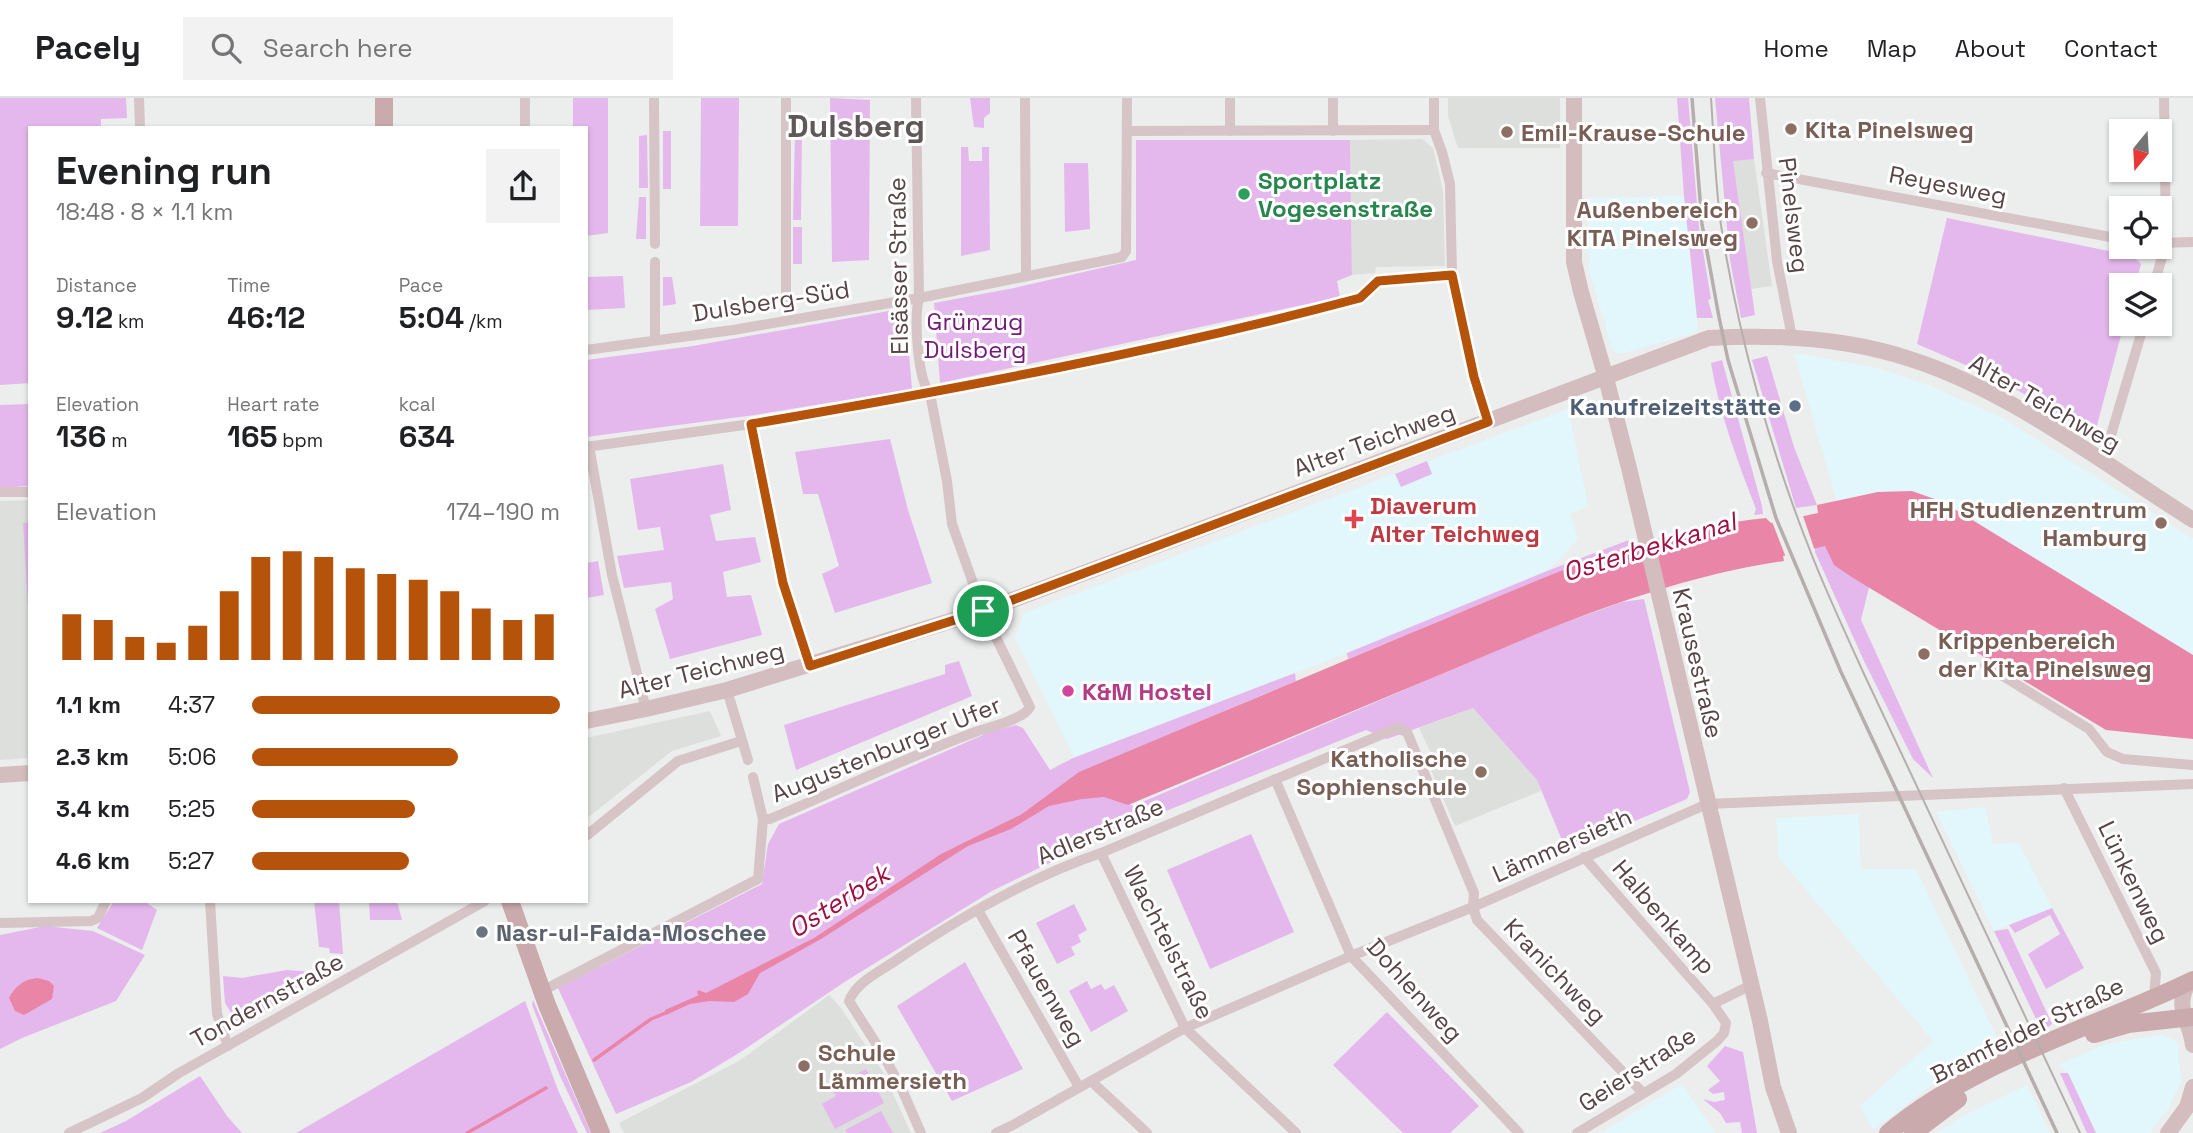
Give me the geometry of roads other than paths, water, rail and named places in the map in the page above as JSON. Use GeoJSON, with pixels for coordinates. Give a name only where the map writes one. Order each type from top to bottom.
{"type":"FeatureCollection","features":[{"type":"Feature","properties":{"kind":"main road"},"geometry":{"type":"LineString","coordinates":[[384,98],[384,126]]}},
{"type":"Feature","properties":{"kind":"main road"},"geometry":{"type":"LineString","coordinates":[[511,903],[542,991],[601,1133]]}},
{"type":"Feature","properties":{"kind":"main road","name":"Bramfelder Straße"},"geometry":{"type":"LineString","coordinates":[[1888,1133],[1928,1105],[1979,1076],[2191,981]]}},
{"type":"Feature","properties":{"kind":"main road","name":"Bramfelder Straße"},"geometry":{"type":"LineString","coordinates":[[1913,1133],[1959,1099],[2058,1048],[2111,1028],[2189,1017]]}},
{"type":"Feature","properties":{"kind":"street"},"geometry":{"type":"LineString","coordinates":[[139,98],[140,126]]}},
{"type":"Feature","properties":{"kind":"street"},"geometry":{"type":"LineString","coordinates":[[525,98],[525,126]]}},
{"type":"Feature","properties":{"kind":"street"},"geometry":{"type":"LineString","coordinates":[[654,98],[655,244]]}},
{"type":"Feature","properties":{"kind":"street"},"geometry":{"type":"LineString","coordinates":[[786,98],[786,292]]}},
{"type":"Feature","properties":{"kind":"street","name":"Elsässer Straße"},"geometry":{"type":"LineString","coordinates":[[916,98],[919,298],[916,308],[921,372],[930,394],[947,481],[952,524],[983,611],[1030,707]]}},
{"type":"Feature","properties":{"kind":"street"},"geometry":{"type":"LineString","coordinates":[[1025,98],[1026,276]]}},
{"type":"Feature","properties":{"kind":"street"},"geometry":{"type":"LineString","coordinates":[[1127,98],[1127,131],[1434,130]]}},
{"type":"Feature","properties":{"kind":"street"},"geometry":{"type":"LineString","coordinates":[[1230,98],[1230,131]]}},
{"type":"Feature","properties":{"kind":"street"},"geometry":{"type":"LineString","coordinates":[[1333,98],[1333,131]]}},
{"type":"Feature","properties":{"kind":"street"},"geometry":{"type":"LineString","coordinates":[[1434,98],[1434,130],[1450,184],[1452,275],[1470,365],[1488,422]]}},
{"type":"Feature","properties":{"kind":"street","name":"Krausestraße"},"geometry":{"type":"LineString","coordinates":[[1574,98],[1574,262],[1606,378],[1780,1112],[1789,1133]]}},
{"type":"Feature","properties":{"kind":"street","name":"Pinelsweg"},"geometry":{"type":"LineString","coordinates":[[1760,98],[1777,261],[1792,337]]}},
{"type":"Feature","properties":{"kind":"street"},"geometry":{"type":"LineString","coordinates":[[2163,196],[2164,98]]}},
{"type":"Feature","properties":{"kind":"street","name":"Dulsberg-Süd"},"geometry":{"type":"LineString","coordinates":[[588,350],[787,315],[919,298],[1126,254],[1127,131]]}},
{"type":"Feature","properties":{"kind":"street","name":"Reyesweg"},"geometry":{"type":"LineString","coordinates":[[1766,173],[2109,237]]}},
{"type":"Feature","properties":{"kind":"street"},"geometry":{"type":"LineString","coordinates":[[2172,243],[2193,242]]}},
{"type":"Feature","properties":{"kind":"street"},"geometry":{"type":"LineString","coordinates":[[655,262],[655,340]]}},
{"type":"Feature","properties":{"kind":"street"},"geometry":{"type":"LineString","coordinates":[[646,709],[612,575],[588,446],[751,424],[930,394],[1295,316],[1360,298],[1378,281],[1452,275]]}},
{"type":"Feature","properties":{"kind":"street"},"geometry":{"type":"LineString","coordinates":[[2103,462],[2140,336]]}},
{"type":"Feature","properties":{"kind":"street","name":"Alter Teichweg"},"geometry":{"type":"LineString","coordinates":[[588,721],[727,690],[983,611],[1709,338],[1792,337],[1850,344],[1909,358],[1958,377],[2006,402],[2193,520]]}},
{"type":"Feature","properties":{"kind":"street"},"geometry":{"type":"LineString","coordinates":[[751,424],[783,583],[810,666]]}},
{"type":"Feature","properties":{"kind":"street"},"geometry":{"type":"LineString","coordinates":[[0,492],[28,492]]}},
{"type":"Feature","properties":{"kind":"street"},"geometry":{"type":"LineString","coordinates":[[1985,665],[2089,729],[2107,752],[2123,759],[2193,765]]}},
{"type":"Feature","properties":{"kind":"street"},"geometry":{"type":"LineString","coordinates":[[727,690],[748,760]]}},
{"type":"Feature","properties":{"kind":"street","name":"Augustenburger Ufer"},"geometry":{"type":"LineString","coordinates":[[542,991],[758,878],[763,819],[769,820],[971,734],[1020,716],[1028,712],[1030,707]]}},
{"type":"Feature","properties":{"kind":"street","name":"Kranichweg"},"geometry":{"type":"LineString","coordinates":[[1385,733],[1397,728],[1407,732],[1474,893],[1473,907],[1477,920],[1643,1093]]}},
{"type":"Feature","properties":{"kind":"street","name":"Adlerstraße"},"geometry":{"type":"LineString","coordinates":[[921,1133],[880,1048],[852,1009],[849,998],[856,988],[924,941],[1074,862],[1385,733]]}},
{"type":"Feature","properties":{"kind":"street"},"geometry":{"type":"LineString","coordinates":[[588,834],[678,761],[741,740]]}},
{"type":"Feature","properties":{"kind":"street"},"geometry":{"type":"LineString","coordinates":[[0,775],[28,773]]}},
{"type":"Feature","properties":{"kind":"street"},"geometry":{"type":"LineString","coordinates":[[753,777],[763,819]]}},
{"type":"Feature","properties":{"kind":"street","name":"Dohlenweg"},"geometry":{"type":"LineString","coordinates":[[1275,779],[1351,956],[1519,1133]]}},
{"type":"Feature","properties":{"kind":"street","name":"Lämmersieth"},"geometry":{"type":"LineString","coordinates":[[996,1133],[1015,1129],[1079,1087],[1185,1028],[1473,907],[1707,804],[2193,783]]}},
{"type":"Feature","properties":{"kind":"street","name":"Lünkenweg"},"geometry":{"type":"LineString","coordinates":[[2064,788],[2156,973],[2154,997]]}},
{"type":"Feature","properties":{"kind":"street","name":"Wachtelstraße"},"geometry":{"type":"LineString","coordinates":[[1101,853],[1185,1028],[1296,1133]]}},
{"type":"Feature","properties":{"kind":"street","name":"Halbenkamp"},"geometry":{"type":"LineString","coordinates":[[1584,857],[1713,1004]]}},
{"type":"Feature","properties":{"kind":"street"},"geometry":{"type":"LineString","coordinates":[[0,923],[91,921],[98,918],[105,903]]}},
{"type":"Feature","properties":{"kind":"street"},"geometry":{"type":"LineString","coordinates":[[210,903],[217,1014],[228,1046]]}},
{"type":"Feature","properties":{"kind":"street","name":"Tondernstraße"},"geometry":{"type":"LineString","coordinates":[[69,1133],[142,1098],[179,1073],[481,903]]}},
{"type":"Feature","properties":{"kind":"street","name":"Pfauenweg"},"geometry":{"type":"LineString","coordinates":[[978,911],[1079,1087]]}},
{"type":"Feature","properties":{"kind":"street"},"geometry":{"type":"LineString","coordinates":[[2191,981],[2182,1002],[2189,1017],[2193,1045]]}},
{"type":"Feature","properties":{"kind":"street","name":"Geierstraße"},"geometry":{"type":"LineString","coordinates":[[1577,1133],[1676,1074],[1724,1033],[1726,1023],[1713,1004],[1751,985]]}},
{"type":"Feature","properties":{"kind":"street"},"geometry":{"type":"LineString","coordinates":[[1091,1081],[1147,1133]]}},
{"type":"Feature","properties":{"kind":"street"},"geometry":{"type":"LineString","coordinates":[[2168,1133],[2187,1107],[2193,1090]]}},
{"type":"Feature","properties":{"kind":"street","name":"Krausestraße"},"geometry":{"type":"LineString","coordinates":[[1779,1133],[1780,1112]]}},
{"type":"Feature","properties":{"kind":"water","name":"Osterbekkanal"},"geometry":{"type":"Polygon","coordinates":[[[1912,491],[1943,502],[2193,655],[2193,739],[2106,730],[1853,578],[1834,565],[1825,546],[1783,556],[1784,561],[1694,580],[1607,607],[1521,640],[1128,805],[1104,797],[1049,806],[1011,829],[968,846],[821,939],[760,973],[748,994],[734,1002],[690,1004],[666,1015],[665,1010],[699,995],[698,990],[706,993],[814,938],[941,854],[1022,814],[1079,772],[1121,754],[1542,578],[1630,547],[1720,524],[1766,518],[1771,523],[1818,513],[1817,505],[1878,492],[1912,491]]]}},
{"type":"Feature","properties":{"kind":"water"},"geometry":{"type":"Polygon","coordinates":[[[38,978],[49,981],[54,986],[52,999],[24,1015],[15,1011],[9,998],[11,994],[24,982],[38,978]]]}},
{"type":"Feature","properties":{"kind":"waterway","name":"Osterbek"},"geometry":{"type":"LineString","coordinates":[[594,1060],[651,1019],[668,1012]]}},
{"type":"Feature","properties":{"kind":"waterway","name":"Osterbek"},"geometry":{"type":"LineString","coordinates":[[467,1133],[546,1088]]}},
{"type":"Feature","properties":{"kind":"tunnel"},"geometry":{"type":"LineString","coordinates":[[786,292],[786,310]]}},
{"type":"Feature","properties":{"kind":"tram line"},"geometry":{"type":"LineString","coordinates":[[1711,98],[1719,209],[1736,308],[1757,392],[1796,514],[1864,674],[2080,1133]]}},
{"type":"Feature","properties":{"kind":"railway"},"geometry":{"type":"LineString","coordinates":[[1692,98],[1702,224],[1719,317],[1728,360],[1776,518],[1841,672],[2057,1133]]}},
{"type":"Feature","properties":{"kind":"place","name":"Kita Pinelsweg"},"geometry":{"type":"Point","coordinates":[1791,129]}},
{"type":"Feature","properties":{"kind":"place","name":"Emil-Krause-Schule"},"geometry":{"type":"Point","coordinates":[1507,132]}},
{"type":"Feature","properties":{"kind":"place","name":"Sportplatz Vogesenstraße"},"geometry":{"type":"Point","coordinates":[1244,194]}},
{"type":"Feature","properties":{"kind":"place","name":"Außenbereich KITA Pinelsweg"},"geometry":{"type":"Point","coordinates":[1752,223]}},
{"type":"Feature","properties":{"kind":"place","name":"Kanufreizeitstätte"},"geometry":{"type":"Point","coordinates":[1795,406]}},
{"type":"Feature","properties":{"kind":"place","name":"Diaverum Alter Teichweg"},"geometry":{"type":"Point","coordinates":[1354,519]}},
{"type":"Feature","properties":{"kind":"place","name":"HFH Studienzentrum Hamburg"},"geometry":{"type":"Point","coordinates":[2161,523]}},
{"type":"Feature","properties":{"kind":"place","name":"Krippenbereich der Kita Pinelsweg"},"geometry":{"type":"Point","coordinates":[1924,654]}},
{"type":"Feature","properties":{"kind":"place","name":"K&M Hostel"},"geometry":{"type":"Point","coordinates":[1068,691]}},
{"type":"Feature","properties":{"kind":"place","name":"Katholische Sophienschule"},"geometry":{"type":"Point","coordinates":[1481,772]}},
{"type":"Feature","properties":{"kind":"place","name":"Nasr-ul-Faida-Moschee"},"geometry":{"type":"Point","coordinates":[482,932]}},
{"type":"Feature","properties":{"kind":"place","name":"Schule Lämmersieth"},"geometry":{"type":"Point","coordinates":[804,1066]}},
{"type":"Feature","properties":{"kind":"district","name":"Dulsberg"},"geometry":{"type":"Point","coordinates":[856,126]}},
{"type":"Feature","properties":{"kind":"park label","name":"Grünzug Dulsberg"},"geometry":{"type":"Point","coordinates":[975,335]}}]}
